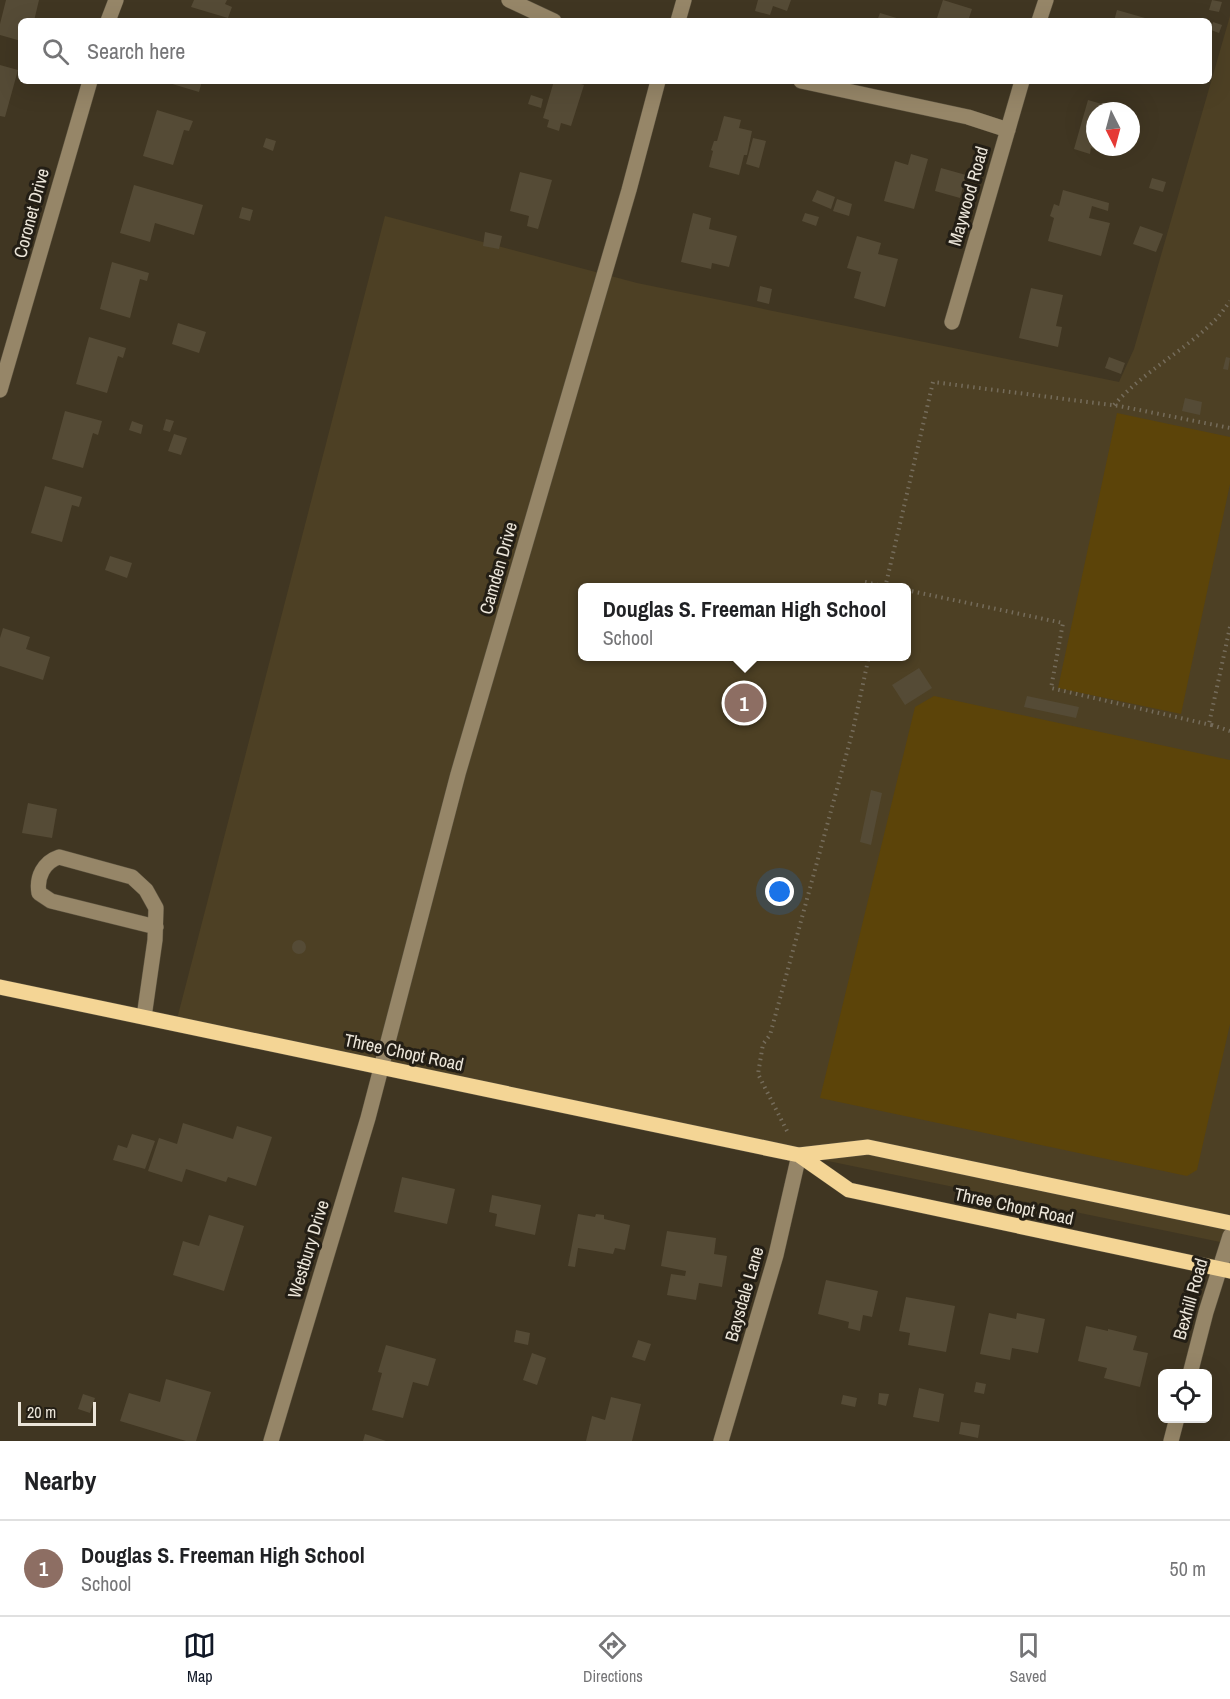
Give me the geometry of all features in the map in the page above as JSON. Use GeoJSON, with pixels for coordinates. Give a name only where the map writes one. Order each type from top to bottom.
{"type":"FeatureCollection","features":[{"type":"Feature","properties":{"kind":"main road","name":"Three Chopt Road"},"geometry":{"type":"LineString","coordinates":[[0,987],[799,1155],[868,1147],[1230,1223]]}},
{"type":"Feature","properties":{"kind":"main road","name":"Three Chopt Road"},"geometry":{"type":"LineString","coordinates":[[799,1155],[849,1190],[1225,1270]]}},
{"type":"Feature","properties":{"kind":"street"},"geometry":{"type":"LineString","coordinates":[[109,18],[116,0]]}},
{"type":"Feature","properties":{"kind":"street"},"geometry":{"type":"LineString","coordinates":[[509,0],[548,18]]}},
{"type":"Feature","properties":{"kind":"street"},"geometry":{"type":"LineString","coordinates":[[679,18],[684,0]]}},
{"type":"Feature","properties":{"kind":"street"},"geometry":{"type":"LineString","coordinates":[[1041,18],[1046,0]]}},
{"type":"Feature","properties":{"kind":"street","name":"Coronet Drive"},"geometry":{"type":"LineString","coordinates":[[0,390],[89,84]]}},
{"type":"Feature","properties":{"kind":"street","name":"Camden Drive"},"geometry":{"type":"LineString","coordinates":[[380,1067],[458,774],[629,190],[657,84]]}},
{"type":"Feature","properties":{"kind":"street"},"geometry":{"type":"LineString","coordinates":[[816,84],[968,117],[1008,130]]}},
{"type":"Feature","properties":{"kind":"street","name":"Maywood Road"},"geometry":{"type":"LineString","coordinates":[[952,322],[1021,84]]}},
{"type":"Feature","properties":{"kind":"street"},"geometry":{"type":"LineString","coordinates":[[144,1017],[156,927],[156,908],[146,890],[132,877],[59,857],[50,860],[45,866],[38,886],[39,893],[51,901],[156,927]]}},
{"type":"Feature","properties":{"kind":"street","name":"Westbury Drive"},"geometry":{"type":"LineString","coordinates":[[271,1441],[368,1118],[380,1067]]}},
{"type":"Feature","properties":{"kind":"street","name":"Baysdale Lane"},"geometry":{"type":"LineString","coordinates":[[721,1441],[776,1256],[799,1155]]}},
{"type":"Feature","properties":{"kind":"street","name":"Bexhill Road"},"geometry":{"type":"LineString","coordinates":[[1192,1369],[1225,1270],[1230,1236]]}},
{"type":"Feature","properties":{"kind":"street"},"geometry":{"type":"LineString","coordinates":[[1171,1441],[1176,1423]]}},
{"type":"Feature","properties":{"kind":"path"},"geometry":{"type":"LineString","coordinates":[[1114,405],[1142,376],[1194,339],[1214,321],[1230,301]]}},
{"type":"Feature","properties":{"kind":"path"},"geometry":{"type":"LineString","coordinates":[[886,583],[933,382],[1114,405],[1230,428]]}},
{"type":"Feature","properties":{"kind":"path"},"geometry":{"type":"LineString","coordinates":[[865,582],[869,583]]}},
{"type":"Feature","properties":{"kind":"path"},"geometry":{"type":"LineString","coordinates":[[911,591],[1063,623],[1051,688],[1215,726]]}},
{"type":"Feature","properties":{"kind":"path"},"geometry":{"type":"LineString","coordinates":[[1230,627],[1209,724],[1230,731]]}},
{"type":"Feature","properties":{"kind":"path"},"geometry":{"type":"LineString","coordinates":[[799,1155],[758,1074],[763,1044],[770,1035],[853,730],[868,661]]}},
{"type":"Feature","properties":{"kind":"shaded area"},"geometry":{"type":"Polygon","coordinates":[[[1230,16],[1230,1244],[176,1023],[385,216],[637,283],[1119,382],[1134,349],[1230,16]]]}},
{"type":"Feature","properties":{"kind":"shaded area"},"geometry":{"type":"Polygon","coordinates":[[[1117,413],[1230,437],[1230,484],[1181,714],[1058,688],[1117,413]]]}},
{"type":"Feature","properties":{"kind":"shaded area"},"geometry":{"type":"Polygon","coordinates":[[[934,696],[1230,760],[1230,1024],[1197,1170],[1187,1176],[820,1098],[915,707],[934,696]]]}},
{"type":"Feature","properties":{"kind":"building"},"geometry":{"type":"Polygon","coordinates":[[[6,0],[39,0],[35,18],[18,18],[18,40],[0,35],[0,24],[6,0]]]}},
{"type":"Feature","properties":{"kind":"building"},"geometry":{"type":"Polygon","coordinates":[[[194,0],[227,0],[225,4],[232,7],[228,18],[191,7],[194,0]]]}},
{"type":"Feature","properties":{"kind":"building"},"geometry":{"type":"Polygon","coordinates":[[[758,0],[791,0],[787,11],[773,6],[770,15],[755,11],[758,0]]]}},
{"type":"Feature","properties":{"kind":"building"},"geometry":{"type":"Polygon","coordinates":[[[943,0],[972,9],[969,18],[937,18],[943,0]]]}},
{"type":"Feature","properties":{"kind":"building"},"geometry":{"type":"Polygon","coordinates":[[[1212,0],[1222,2],[1219,12],[1209,10],[1212,0]]]}},
{"type":"Feature","properties":{"kind":"building"},"geometry":{"type":"Polygon","coordinates":[[[1117,10],[1145,18],[1115,18],[1117,10]]]}},
{"type":"Feature","properties":{"kind":"building"},"geometry":{"type":"Polygon","coordinates":[[[880,13],[897,18],[878,18],[880,13]]]}},
{"type":"Feature","properties":{"kind":"building"},"geometry":{"type":"Polygon","coordinates":[[[1213,22],[1222,25],[1219,33],[1212,30],[1213,22]]]}},
{"type":"Feature","properties":{"kind":"building"},"geometry":{"type":"Polygon","coordinates":[[[0,65],[18,70],[5,117],[0,116],[0,65]]]}},
{"type":"Feature","properties":{"kind":"building"},"geometry":{"type":"Polygon","coordinates":[[[172,84],[201,84],[199,92],[172,84]]]}},
{"type":"Feature","properties":{"kind":"building"},"geometry":{"type":"Polygon","coordinates":[[[553,84],[584,85],[571,126],[561,123],[559,131],[547,127],[549,120],[543,118],[553,84]]]}},
{"type":"Feature","properties":{"kind":"building"},"geometry":{"type":"Polygon","coordinates":[[[531,95],[543,99],[541,108],[528,104],[531,95]]]}},
{"type":"Feature","properties":{"kind":"building"},"geometry":{"type":"Polygon","coordinates":[[[1086,107],[1086,153],[1074,149],[1086,107]]]}},
{"type":"Feature","properties":{"kind":"building"},"geometry":{"type":"Polygon","coordinates":[[[157,110],[193,121],[189,131],[184,130],[173,165],[143,156],[157,110]]]}},
{"type":"Feature","properties":{"kind":"building"},"geometry":{"type":"Polygon","coordinates":[[[724,116],[741,120],[739,128],[752,131],[747,155],[744,155],[739,175],[709,167],[713,151],[711,150],[714,141],[717,141],[724,116]]]}},
{"type":"Feature","properties":{"kind":"building"},"geometry":{"type":"Polygon","coordinates":[[[266,138],[276,141],[273,151],[263,147],[266,138]]]}},
{"type":"Feature","properties":{"kind":"building"},"geometry":{"type":"Polygon","coordinates":[[[753,138],[766,141],[759,168],[746,164],[753,138]]]}},
{"type":"Feature","properties":{"kind":"building"},"geometry":{"type":"Polygon","coordinates":[[[911,154],[928,159],[914,209],[884,201],[895,161],[908,165],[911,154]]]}},
{"type":"Feature","properties":{"kind":"building"},"geometry":{"type":"Polygon","coordinates":[[[941,168],[966,175],[960,198],[935,191],[941,168]]]}},
{"type":"Feature","properties":{"kind":"building"},"geometry":{"type":"Polygon","coordinates":[[[520,172],[552,180],[538,229],[527,226],[529,216],[510,211],[520,172]]]}},
{"type":"Feature","properties":{"kind":"building"},"geometry":{"type":"Polygon","coordinates":[[[1152,178],[1166,182],[1163,192],[1149,188],[1152,178]]]}},
{"type":"Feature","properties":{"kind":"building"},"geometry":{"type":"Polygon","coordinates":[[[134,185],[203,205],[194,235],[155,223],[150,242],[120,233],[134,185]]]}},
{"type":"Feature","properties":{"kind":"building"},"geometry":{"type":"Polygon","coordinates":[[[817,190],[835,197],[831,209],[812,201],[817,190]]]}},
{"type":"Feature","properties":{"kind":"building"},"geometry":{"type":"Polygon","coordinates":[[[1063,190],[1109,203],[1108,211],[1092,206],[1089,218],[1110,223],[1101,256],[1048,241],[1054,218],[1050,216],[1054,204],[1059,206],[1063,190]]]}},
{"type":"Feature","properties":{"kind":"building"},"geometry":{"type":"Polygon","coordinates":[[[837,199],[852,204],[849,216],[833,211],[837,199]]]}},
{"type":"Feature","properties":{"kind":"building"},"geometry":{"type":"Polygon","coordinates":[[[242,207],[253,210],[250,221],[239,218],[242,207]]]}},
{"type":"Feature","properties":{"kind":"building"},"geometry":{"type":"Polygon","coordinates":[[[693,213],[711,218],[709,229],[737,236],[729,267],[712,263],[711,269],[681,262],[693,213]]]}},
{"type":"Feature","properties":{"kind":"building"},"geometry":{"type":"Polygon","coordinates":[[[805,213],[819,217],[816,226],[802,221],[805,213]]]}},
{"type":"Feature","properties":{"kind":"building"},"geometry":{"type":"Polygon","coordinates":[[[1140,226],[1163,234],[1156,252],[1133,244],[1140,226]]]}},
{"type":"Feature","properties":{"kind":"building"},"geometry":{"type":"Polygon","coordinates":[[[485,232],[502,236],[499,249],[483,246],[485,232]]]}},
{"type":"Feature","properties":{"kind":"building"},"geometry":{"type":"Polygon","coordinates":[[[857,236],[881,243],[878,254],[898,259],[885,307],[854,298],[861,272],[847,268],[857,236]]]}},
{"type":"Feature","properties":{"kind":"building"},"geometry":{"type":"Polygon","coordinates":[[[112,262],[149,273],[147,281],[140,279],[130,318],[100,309],[112,262]]]}},
{"type":"Feature","properties":{"kind":"building"},"geometry":{"type":"Polygon","coordinates":[[[760,286],[772,289],[769,304],[757,301],[760,286]]]}},
{"type":"Feature","properties":{"kind":"building"},"geometry":{"type":"Polygon","coordinates":[[[1031,288],[1063,295],[1056,326],[1062,327],[1058,347],[1019,338],[1031,288]]]}},
{"type":"Feature","properties":{"kind":"building"},"geometry":{"type":"Polygon","coordinates":[[[178,323],[206,332],[199,353],[172,344],[178,323]]]}},
{"type":"Feature","properties":{"kind":"building"},"geometry":{"type":"Polygon","coordinates":[[[89,337],[126,348],[123,358],[118,356],[107,393],[76,384],[89,337]]]}},
{"type":"Feature","properties":{"kind":"building"},"geometry":{"type":"Polygon","coordinates":[[[1109,357],[1125,363],[1121,374],[1105,368],[1109,357]]]}},
{"type":"Feature","properties":{"kind":"building"},"geometry":{"type":"Polygon","coordinates":[[[1226,357],[1230,358],[1228,370],[1223,369],[1226,357]]]}},
{"type":"Feature","properties":{"kind":"building"},"geometry":{"type":"Polygon","coordinates":[[[1185,398],[1202,402],[1200,415],[1182,411],[1185,398]]]}},
{"type":"Feature","properties":{"kind":"building"},"geometry":{"type":"Polygon","coordinates":[[[65,411],[102,421],[98,435],[93,433],[83,468],[52,459],[65,411]]]}},
{"type":"Feature","properties":{"kind":"building"},"geometry":{"type":"Polygon","coordinates":[[[166,419],[174,421],[170,432],[163,430],[166,419]]]}},
{"type":"Feature","properties":{"kind":"building"},"geometry":{"type":"Polygon","coordinates":[[[132,421],[143,425],[141,434],[129,430],[132,421]]]}},
{"type":"Feature","properties":{"kind":"building"},"geometry":{"type":"Polygon","coordinates":[[[174,434],[187,438],[181,455],[168,451],[174,434]]]}},
{"type":"Feature","properties":{"kind":"building"},"geometry":{"type":"Polygon","coordinates":[[[45,486],[82,497],[79,507],[72,505],[62,542],[31,533],[45,486]]]}},
{"type":"Feature","properties":{"kind":"building"},"geometry":{"type":"Polygon","coordinates":[[[110,556],[132,563],[127,578],[105,570],[110,556]]]}},
{"type":"Feature","properties":{"kind":"building"},"geometry":{"type":"Polygon","coordinates":[[[3,628],[30,637],[26,649],[50,657],[43,680],[0,666],[0,638],[3,628]]]}},
{"type":"Feature","properties":{"kind":"building"},"geometry":{"type":"Polygon","coordinates":[[[919,668],[932,688],[905,705],[892,685],[919,668]]]}},
{"type":"Feature","properties":{"kind":"building"},"geometry":{"type":"Polygon","coordinates":[[[1027,696],[1079,707],[1076,718],[1024,707],[1027,696]]]}},
{"type":"Feature","properties":{"kind":"building"},"geometry":{"type":"Polygon","coordinates":[[[871,790],[882,793],[871,845],[860,842],[871,790]]]}},
{"type":"Feature","properties":{"kind":"building"},"geometry":{"type":"Polygon","coordinates":[[[28,803],[57,809],[52,838],[22,833],[28,803]]]}},
{"type":"Feature","properties":{"kind":"building"},"geometry":{"type":"Polygon","coordinates":[[[299,940],[304,942],[306,947],[304,952],[299,954],[294,952],[292,947],[294,942],[299,940]]]}},
{"type":"Feature","properties":{"kind":"building"},"geometry":{"type":"Polygon","coordinates":[[[183,1123],[233,1139],[237,1126],[272,1137],[256,1186],[228,1177],[226,1182],[186,1169],[182,1182],[148,1171],[159,1138],[177,1144],[183,1123]]]}},
{"type":"Feature","properties":{"kind":"building"},"geometry":{"type":"Polygon","coordinates":[[[132,1134],[155,1141],[145,1169],[113,1160],[118,1145],[127,1148],[132,1134]]]}},
{"type":"Feature","properties":{"kind":"building"},"geometry":{"type":"Polygon","coordinates":[[[402,1177],[455,1189],[447,1224],[394,1212],[402,1177]]]}},
{"type":"Feature","properties":{"kind":"building"},"geometry":{"type":"Polygon","coordinates":[[[492,1195],[541,1205],[535,1235],[495,1226],[497,1214],[489,1212],[492,1195]]]}},
{"type":"Feature","properties":{"kind":"building"},"geometry":{"type":"Polygon","coordinates":[[[578,1214],[595,1217],[596,1214],[604,1215],[604,1219],[630,1225],[625,1250],[615,1248],[613,1254],[578,1248],[575,1267],[568,1266],[578,1214]]]}},
{"type":"Feature","properties":{"kind":"building"},"geometry":{"type":"Polygon","coordinates":[[[209,1215],[244,1226],[224,1291],[173,1275],[183,1241],[199,1246],[209,1215]]]}},
{"type":"Feature","properties":{"kind":"building"},"geometry":{"type":"Polygon","coordinates":[[[667,1231],[716,1238],[714,1254],[727,1256],[722,1287],[699,1283],[696,1300],[667,1295],[671,1274],[685,1276],[686,1271],[661,1266],[667,1231]]]}},
{"type":"Feature","properties":{"kind":"building"},"geometry":{"type":"Polygon","coordinates":[[[826,1280],[878,1291],[872,1317],[863,1315],[860,1331],[848,1328],[849,1322],[818,1314],[826,1280]]]}},
{"type":"Feature","properties":{"kind":"building"},"geometry":{"type":"Polygon","coordinates":[[[906,1297],[955,1306],[946,1352],[908,1345],[910,1333],[899,1331],[906,1297]]]}},
{"type":"Feature","properties":{"kind":"building"},"geometry":{"type":"Polygon","coordinates":[[[989,1313],[1016,1319],[1017,1313],[1045,1319],[1038,1353],[1012,1348],[1010,1360],[980,1354],[989,1313]]]}},
{"type":"Feature","properties":{"kind":"building"},"geometry":{"type":"Polygon","coordinates":[[[1086,1326],[1137,1336],[1133,1350],[1148,1353],[1140,1387],[1104,1378],[1107,1368],[1078,1361],[1086,1326]]]}},
{"type":"Feature","properties":{"kind":"building"},"geometry":{"type":"Polygon","coordinates":[[[516,1330],[530,1333],[528,1345],[514,1342],[516,1330]]]}},
{"type":"Feature","properties":{"kind":"building"},"geometry":{"type":"Polygon","coordinates":[[[638,1340],[651,1344],[645,1361],[632,1357],[638,1340]]]}},
{"type":"Feature","properties":{"kind":"building"},"geometry":{"type":"Polygon","coordinates":[[[386,1345],[436,1359],[428,1386],[413,1382],[403,1418],[372,1410],[382,1373],[378,1372],[386,1345]]]}},
{"type":"Feature","properties":{"kind":"building"},"geometry":{"type":"Polygon","coordinates":[[[532,1353],[546,1358],[537,1385],[523,1380],[532,1353]]]}},
{"type":"Feature","properties":{"kind":"building"},"geometry":{"type":"Polygon","coordinates":[[[166,1379],[211,1392],[196,1441],[186,1441],[120,1421],[129,1393],[160,1402],[166,1379]]]}},
{"type":"Feature","properties":{"kind":"building"},"geometry":{"type":"Polygon","coordinates":[[[976,1382],[986,1384],[984,1394],[974,1392],[976,1382]]]}},
{"type":"Feature","properties":{"kind":"building"},"geometry":{"type":"Polygon","coordinates":[[[919,1388],[944,1394],[939,1422],[913,1417],[919,1388]]]}},
{"type":"Feature","properties":{"kind":"building"},"geometry":{"type":"Polygon","coordinates":[[[879,1393],[889,1394],[886,1406],[878,1404],[879,1393]]]}},
{"type":"Feature","properties":{"kind":"building"},"geometry":{"type":"Polygon","coordinates":[[[83,1394],[95,1398],[90,1413],[78,1409],[83,1394]]]}},
{"type":"Feature","properties":{"kind":"building"},"geometry":{"type":"Polygon","coordinates":[[[843,1395],[857,1398],[855,1407],[841,1404],[843,1395]]]}},
{"type":"Feature","properties":{"kind":"building"},"geometry":{"type":"Polygon","coordinates":[[[611,1397],[641,1404],[632,1441],[586,1441],[592,1416],[605,1420],[611,1397]]]}},
{"type":"Feature","properties":{"kind":"building"},"geometry":{"type":"Polygon","coordinates":[[[961,1422],[980,1425],[978,1438],[959,1434],[961,1422]]]}},
{"type":"Feature","properties":{"kind":"building"},"geometry":{"type":"Polygon","coordinates":[[[365,1434],[386,1441],[363,1441],[365,1434]]]}},
{"type":"Feature","properties":{"kind":"place","name":"Douglas S. Freeman High School"},"geometry":{"type":"Point","coordinates":[744,703]}}]}
